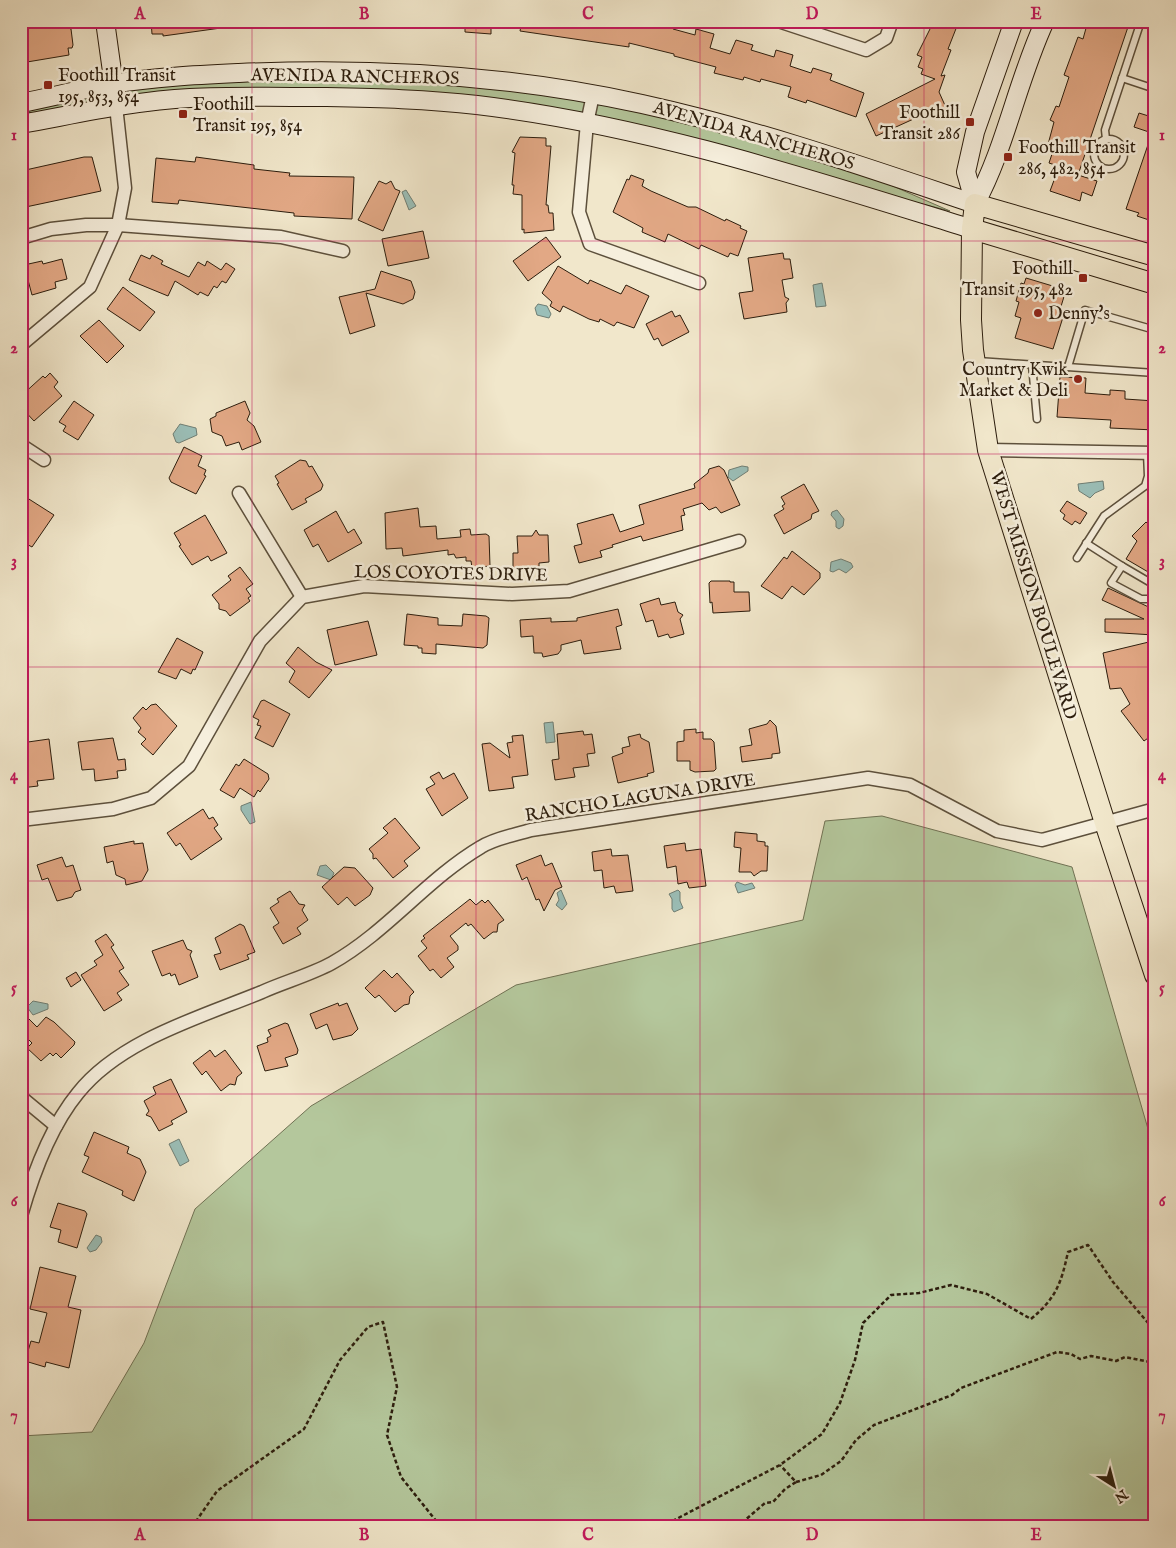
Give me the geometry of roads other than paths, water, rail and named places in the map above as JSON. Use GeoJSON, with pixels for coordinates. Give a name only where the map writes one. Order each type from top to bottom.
{"type":"FeatureCollection","features":[{"type":"Feature","properties":{"kind":"main road"},"geometry":{"type":"LineString","coordinates":[[105,21],[116,106]]}},
{"type":"Feature","properties":{"kind":"main road"},"geometry":{"type":"LineString","coordinates":[[975,204],[966,172],[973,140],[1001,54],[1014,21]]}},
{"type":"Feature","properties":{"kind":"main road"},"geometry":{"type":"LineString","coordinates":[[975,204],[991,174],[1013,106],[1045,21]]}},
{"type":"Feature","properties":{"kind":"main road","name":"AVENIDA RANCHEROS"},"geometry":{"type":"LineString","coordinates":[[21,103],[113,83],[209,74],[298,71],[403,73],[498,80],[642,104],[742,129],[975,204]]}},
{"type":"Feature","properties":{"kind":"main road","name":"AVENIDA RANCHEROS"},"geometry":{"type":"LineString","coordinates":[[21,124],[116,106],[189,98],[368,98],[476,105],[587,123],[696,148],[781,171],[972,229]]}},
{"type":"Feature","properties":{"kind":"main road"},"geometry":{"type":"LineString","coordinates":[[975,204],[1155,256]]}},
{"type":"Feature","properties":{"kind":"main road","name":"WEST MISSION BOULEVARD"},"geometry":{"type":"LineString","coordinates":[[975,204],[972,229],[971,320],[974,361],[988,450],[1155,976]]}},
{"type":"Feature","properties":{"kind":"main road"},"geometry":{"type":"LineString","coordinates":[[972,229],[1155,284]]}},
{"type":"Feature","properties":{"kind":"street"},"geometry":{"type":"LineString","coordinates":[[778,21],[866,50],[886,38],[892,21]]}},
{"type":"Feature","properties":{"kind":"street"},"geometry":{"type":"LineString","coordinates":[[593,95],[587,123],[579,212],[590,244],[698,283]]}},
{"type":"Feature","properties":{"kind":"street"},"geometry":{"type":"LineString","coordinates":[[21,345],[90,287],[118,225],[125,188],[116,106]]}},
{"type":"Feature","properties":{"kind":"street"},"geometry":{"type":"LineString","coordinates":[[21,238],[51,229],[86,225],[118,225],[281,237],[342,251]]}},
{"type":"Feature","properties":{"kind":"street"},"geometry":{"type":"LineString","coordinates":[[21,445],[44,460]]}},
{"type":"Feature","properties":{"kind":"street"},"geometry":{"type":"LineString","coordinates":[[988,450],[1151,453]]}},
{"type":"Feature","properties":{"kind":"street"},"geometry":{"type":"LineString","coordinates":[[21,820],[113,809],[151,798],[189,766],[260,641],[302,598],[239,493]]}},
{"type":"Feature","properties":{"kind":"street","name":"LOS COYOTES DRIVE"},"geometry":{"type":"LineString","coordinates":[[302,598],[364,586],[512,594],[570,591],[739,541]]}},
{"type":"Feature","properties":{"kind":"street","name":"RANCHO LAGUNA DRIVE"},"geometry":{"type":"LineString","coordinates":[[21,1216],[26,1197],[56,1126],[78,1092],[107,1065],[151,1038],[331,963],[368,939],[450,869],[483,846],[531,830],[868,778],[910,785],[997,831],[1042,840],[1155,809]]}},
{"type":"Feature","properties":{"kind":"street"},"geometry":{"type":"LineString","coordinates":[[21,1097],[56,1126]]}},
{"type":"Feature","properties":{"kind":"lane"},"geometry":{"type":"LineString","coordinates":[[1106,139],[1105,130],[1141,21]]}},
{"type":"Feature","properties":{"kind":"lane"},"geometry":{"type":"LineString","coordinates":[[1122,78],[1155,89]]}},
{"type":"Feature","properties":{"kind":"lane"},"geometry":{"type":"LineString","coordinates":[[1106,139],[1114,139],[1121,144],[1124,151],[1124,158],[1120,165],[1113,169],[1104,169],[1097,165],[1093,157],[1094,148],[1106,139]]}},
{"type":"Feature","properties":{"kind":"lane"},"geometry":{"type":"LineString","coordinates":[[1068,367],[1085,310],[1155,330]]}},
{"type":"Feature","properties":{"kind":"lane"},"geometry":{"type":"LineString","coordinates":[[974,361],[1155,373]]}},
{"type":"Feature","properties":{"kind":"lane"},"geometry":{"type":"LineString","coordinates":[[1032,365],[1037,419]]}},
{"type":"Feature","properties":{"kind":"lane"},"geometry":{"type":"LineString","coordinates":[[1077,558],[1113,507],[1145,486],[1151,453]]}},
{"type":"Feature","properties":{"kind":"lane"},"geometry":{"type":"LineString","coordinates":[[1086,543],[1151,583],[1155,599],[1141,599],[1111,583],[1122,566]]}},
{"type":"Feature","properties":{"kind":"water"},"geometry":{"type":"Polygon","coordinates":[[[406,190],[416,206],[409,210],[402,192],[406,190]]]}},
{"type":"Feature","properties":{"kind":"water"},"geometry":{"type":"Polygon","coordinates":[[[822,283],[826,306],[816,307],[813,285],[822,283]]]}},
{"type":"Feature","properties":{"kind":"water"},"geometry":{"type":"Polygon","coordinates":[[[538,304],[547,306],[551,314],[549,318],[537,315],[535,308],[538,304]]]}},
{"type":"Feature","properties":{"kind":"water"},"geometry":{"type":"Polygon","coordinates":[[[180,424],[196,428],[197,435],[179,443],[176,442],[173,434],[180,424]]]}},
{"type":"Feature","properties":{"kind":"water"},"geometry":{"type":"Polygon","coordinates":[[[742,466],[748,467],[748,471],[733,481],[728,477],[729,470],[742,466]]]}},
{"type":"Feature","properties":{"kind":"water"},"geometry":{"type":"Polygon","coordinates":[[[1103,481],[1104,489],[1095,493],[1090,498],[1079,491],[1078,484],[1103,481]]]}},
{"type":"Feature","properties":{"kind":"water"},"geometry":{"type":"Polygon","coordinates":[[[837,510],[844,519],[843,526],[839,529],[836,527],[836,521],[831,515],[832,512],[837,510]]]}},
{"type":"Feature","properties":{"kind":"water"},"geometry":{"type":"Polygon","coordinates":[[[841,559],[851,563],[853,567],[846,573],[839,569],[833,572],[830,571],[831,562],[841,559]]]}},
{"type":"Feature","properties":{"kind":"water"},"geometry":{"type":"Polygon","coordinates":[[[553,722],[555,742],[546,743],[544,723],[553,722]]]}},
{"type":"Feature","properties":{"kind":"water"},"geometry":{"type":"Polygon","coordinates":[[[251,802],[255,822],[250,824],[241,810],[241,806],[251,802]]]}},
{"type":"Feature","properties":{"kind":"water"},"geometry":{"type":"Polygon","coordinates":[[[326,865],[334,873],[331,880],[317,875],[320,866],[326,865]]]}},
{"type":"Feature","properties":{"kind":"water"},"geometry":{"type":"Polygon","coordinates":[[[737,882],[745,885],[752,883],[755,888],[738,893],[735,885],[737,882]]]}},
{"type":"Feature","properties":{"kind":"water"},"geometry":{"type":"Polygon","coordinates":[[[561,890],[567,904],[562,910],[556,905],[559,900],[557,893],[561,890]]]}},
{"type":"Feature","properties":{"kind":"water"},"geometry":{"type":"Polygon","coordinates":[[[678,890],[683,908],[674,912],[672,909],[672,899],[669,894],[678,890]]]}},
{"type":"Feature","properties":{"kind":"water"},"geometry":{"type":"Polygon","coordinates":[[[33,1001],[48,1004],[48,1009],[33,1015],[27,1007],[33,1001]]]}},
{"type":"Feature","properties":{"kind":"water"},"geometry":{"type":"Polygon","coordinates":[[[179,1139],[189,1161],[180,1166],[169,1144],[179,1139]]]}},
{"type":"Feature","properties":{"kind":"water"},"geometry":{"type":"Polygon","coordinates":[[[96,1235],[101,1237],[102,1242],[96,1250],[90,1252],[87,1248],[96,1235]]]}},
{"type":"Feature","properties":{"kind":"place","name":"Foothill Transit 195, 853, 854"},"geometry":{"type":"Point","coordinates":[48,85]}},
{"type":"Feature","properties":{"kind":"place","name":"Foothill Transit 195, 854"},"geometry":{"type":"Point","coordinates":[183,114]}},
{"type":"Feature","properties":{"kind":"place","name":"Foothill Transit 286"},"geometry":{"type":"Point","coordinates":[970,122]}},
{"type":"Feature","properties":{"kind":"place","name":"Foothill Transit 286, 482, 854"},"geometry":{"type":"Point","coordinates":[1008,157]}},
{"type":"Feature","properties":{"kind":"place","name":"Foothill Transit 195, 482"},"geometry":{"type":"Point","coordinates":[1083,278]}},
{"type":"Feature","properties":{"kind":"place","name":"Denny's"},"geometry":{"type":"Point","coordinates":[1038,313]}},
{"type":"Feature","properties":{"kind":"place","name":"Country Kwik Market & Deli"},"geometry":{"type":"Point","coordinates":[1078,379]}}]}
